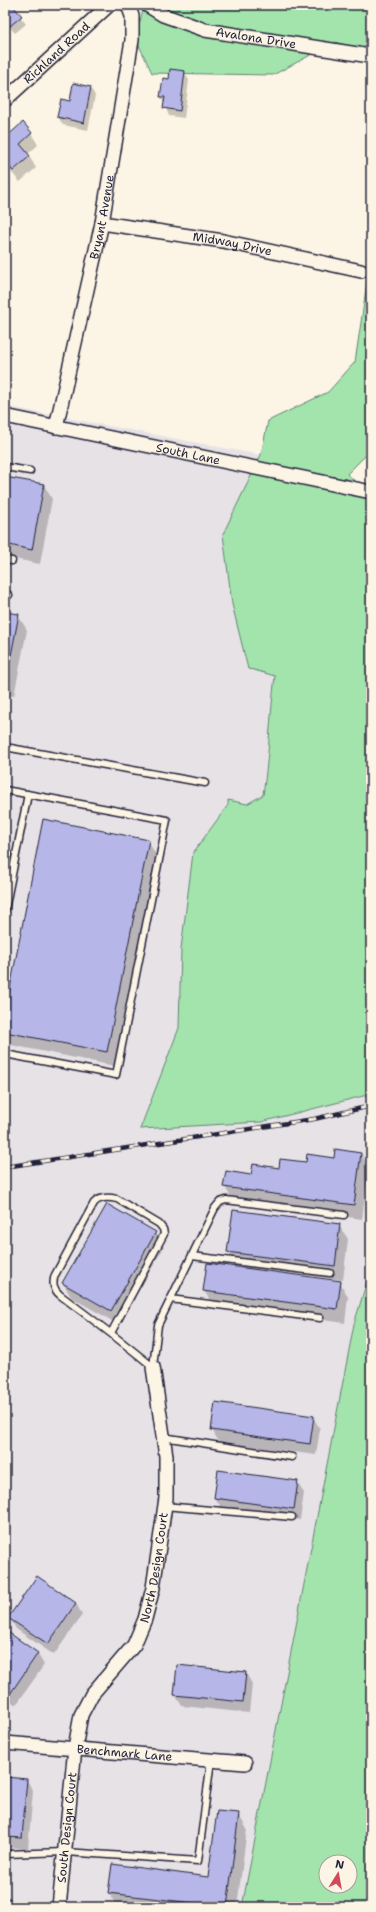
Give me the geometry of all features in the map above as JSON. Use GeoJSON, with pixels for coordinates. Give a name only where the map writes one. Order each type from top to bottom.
{"type":"FeatureCollection","features":[{"type":"Feature","properties":{"kind":"street","name":"Richland Road"},"geometry":{"type":"LineString","coordinates":[[5,100],[109,5]]}},
{"type":"Feature","properties":{"kind":"street","name":"Bryant Avenue"},"geometry":{"type":"LineString","coordinates":[[56,427],[102,223],[132,40],[132,16],[128,5]]}},
{"type":"Feature","properties":{"kind":"street","name":"Avalona Drive"},"geometry":{"type":"LineString","coordinates":[[146,5],[163,15],[205,30],[370,56]]}},
{"type":"Feature","properties":{"kind":"street","name":"Midway Drive"},"geometry":{"type":"LineString","coordinates":[[102,223],[223,241],[361,271]]}},
{"type":"Feature","properties":{"kind":"street","name":"South Lane"},"geometry":{"type":"LineString","coordinates":[[5,416],[371,492]]}},
{"type":"Feature","properties":{"kind":"street","name":"North Design Court"},"geometry":{"type":"LineString","coordinates":[[76,1748],[81,1715],[92,1694],[134,1645],[145,1619],[153,1588],[164,1506],[166,1456],[153,1367]]}},
{"type":"Feature","properties":{"kind":"street","name":"Benchmark Lane"},"geometry":{"type":"LineString","coordinates":[[5,1743],[245,1762]]}},
{"type":"Feature","properties":{"kind":"street","name":"South Design Court"},"geometry":{"type":"LineString","coordinates":[[60,1907],[76,1748]]}},
{"type":"Feature","properties":{"kind":"lane"},"geometry":{"type":"LineString","coordinates":[[5,467],[30,471]]}},
{"type":"Feature","properties":{"kind":"lane"},"geometry":{"type":"LineString","coordinates":[[5,560],[12,561]]}},
{"type":"Feature","properties":{"kind":"lane"},"geometry":{"type":"LineString","coordinates":[[5,747],[205,783]]}},
{"type":"Feature","properties":{"kind":"lane"},"geometry":{"type":"LineString","coordinates":[[5,790],[167,820],[116,1075],[5,1054]]}},
{"type":"Feature","properties":{"kind":"lane"},"geometry":{"type":"LineString","coordinates":[[5,910],[28,794]]}},
{"type":"Feature","properties":{"kind":"lane"},"geometry":{"type":"LineString","coordinates":[[112,1334],[164,1234],[163,1229],[159,1224],[117,1199],[111,1198],[98,1199],[94,1203],[53,1281],[54,1287],[60,1295],[153,1367]]}},
{"type":"Feature","properties":{"kind":"lane"},"geometry":{"type":"LineString","coordinates":[[153,1367],[158,1325],[215,1208],[220,1202],[226,1200],[344,1215]]}},
{"type":"Feature","properties":{"kind":"lane"},"geometry":{"type":"LineString","coordinates":[[192,1256],[330,1273]]}},
{"type":"Feature","properties":{"kind":"lane"},"geometry":{"type":"LineString","coordinates":[[170,1299],[320,1318]]}},
{"type":"Feature","properties":{"kind":"lane"},"geometry":{"type":"LineString","coordinates":[[163,1437],[292,1457]]}},
{"type":"Feature","properties":{"kind":"lane"},"geometry":{"type":"LineString","coordinates":[[164,1506],[292,1518]]}},
{"type":"Feature","properties":{"kind":"lane"},"geometry":{"type":"LineString","coordinates":[[5,1854],[65,1852],[198,1861],[211,1760]]}},
{"type":"Feature","properties":{"kind":"shaded area"},"geometry":{"type":"Polygon","coordinates":[[[5,406],[261,455],[223,534],[232,604],[248,669],[275,676],[263,795],[247,804],[228,801],[181,949],[179,1028],[140,1129],[261,1122],[371,1094],[371,1268],[354,1324],[242,1907],[5,1907],[5,406]]]}},
{"type":"Feature","properties":{"kind":"green space"},"geometry":{"type":"Polygon","coordinates":[[[144,5],[371,5],[371,61],[370,53],[335,42],[273,75],[152,73],[136,39],[144,5]]]}},
{"type":"Feature","properties":{"kind":"green space"},"geometry":{"type":"Polygon","coordinates":[[[371,256],[371,450],[347,474],[371,496],[371,1094],[261,1122],[140,1129],[179,1028],[181,949],[193,853],[228,805],[228,800],[247,804],[263,795],[275,676],[248,669],[232,604],[223,534],[261,455],[268,421],[328,392],[355,362],[371,256]]]}},
{"type":"Feature","properties":{"kind":"green space"},"geometry":{"type":"Polygon","coordinates":[[[371,1268],[371,1907],[242,1907],[354,1324],[371,1268]]]}},
{"type":"Feature","properties":{"kind":"building"},"geometry":{"type":"Polygon","coordinates":[[[5,5],[12,5],[22,16],[10,26],[5,20],[5,5]]]}},
{"type":"Feature","properties":{"kind":"building"},"geometry":{"type":"Polygon","coordinates":[[[170,69],[185,71],[180,111],[163,108],[165,97],[160,97],[163,78],[169,79],[170,69]]]}},
{"type":"Feature","properties":{"kind":"building"},"geometry":{"type":"Polygon","coordinates":[[[73,83],[91,87],[84,123],[57,117],[61,99],[70,101],[73,83]]]}},
{"type":"Feature","properties":{"kind":"building"},"geometry":{"type":"Polygon","coordinates":[[[23,122],[32,133],[20,144],[30,156],[13,171],[5,162],[5,138],[23,122]]]}},
{"type":"Feature","properties":{"kind":"building"},"geometry":{"type":"Polygon","coordinates":[[[5,477],[44,484],[32,550],[5,544],[5,477]]]}},
{"type":"Feature","properties":{"kind":"building"},"geometry":{"type":"Polygon","coordinates":[[[5,612],[19,614],[6,682],[5,682],[5,612]]]}},
{"type":"Feature","properties":{"kind":"building"},"geometry":{"type":"Polygon","coordinates":[[[43,819],[149,840],[107,1052],[5,1032],[5,1014],[43,819]]]}},
{"type":"Feature","properties":{"kind":"building"},"geometry":{"type":"Polygon","coordinates":[[[335,1149],[361,1153],[354,1205],[223,1187],[226,1171],[251,1175],[253,1164],[279,1168],[280,1159],[306,1162],[307,1154],[334,1158],[335,1149]]]}},
{"type":"Feature","properties":{"kind":"building"},"geometry":{"type":"Polygon","coordinates":[[[107,1204],[156,1232],[111,1311],[62,1283],[107,1204]]]}},
{"type":"Feature","properties":{"kind":"building"},"geometry":{"type":"Polygon","coordinates":[[[233,1210],[340,1224],[335,1266],[227,1252],[233,1210]]]}},
{"type":"Feature","properties":{"kind":"building"},"geometry":{"type":"Polygon","coordinates":[[[207,1263],[341,1281],[337,1309],[203,1291],[207,1263]]]}},
{"type":"Feature","properties":{"kind":"building"},"geometry":{"type":"Polygon","coordinates":[[[215,1402],[314,1416],[310,1444],[211,1430],[215,1402]]]}},
{"type":"Feature","properties":{"kind":"building"},"geometry":{"type":"Polygon","coordinates":[[[218,1470],[298,1481],[294,1509],[214,1498],[218,1470]]]}},
{"type":"Feature","properties":{"kind":"building"},"geometry":{"type":"Polygon","coordinates":[[[37,1576],[76,1603],[48,1644],[8,1618],[37,1576]]]}},
{"type":"Feature","properties":{"kind":"building"},"geometry":{"type":"Polygon","coordinates":[[[5,1630],[38,1653],[10,1694],[5,1691],[5,1630]]]}},
{"type":"Feature","properties":{"kind":"building"},"geometry":{"type":"Polygon","coordinates":[[[177,1665],[246,1672],[243,1702],[174,1695],[177,1665]]]}},
{"type":"Feature","properties":{"kind":"building"},"geometry":{"type":"Polygon","coordinates":[[[5,1777],[27,1779],[22,1838],[5,1837],[5,1777]]]}},
{"type":"Feature","properties":{"kind":"building"},"geometry":{"type":"Polygon","coordinates":[[[217,1811],[239,1813],[227,1907],[108,1893],[112,1864],[208,1877],[217,1811]]]}},
{"type":"Feature","properties":{"kind":"building"},"geometry":{"type":"Polygon","coordinates":[[[5,1898],[10,1898],[9,1907],[5,1907],[5,1898]]]}},
{"type":"Feature","properties":{"kind":"railway"},"geometry":{"type":"LineString","coordinates":[[5,1167],[314,1119],[371,1106]]}}]}
